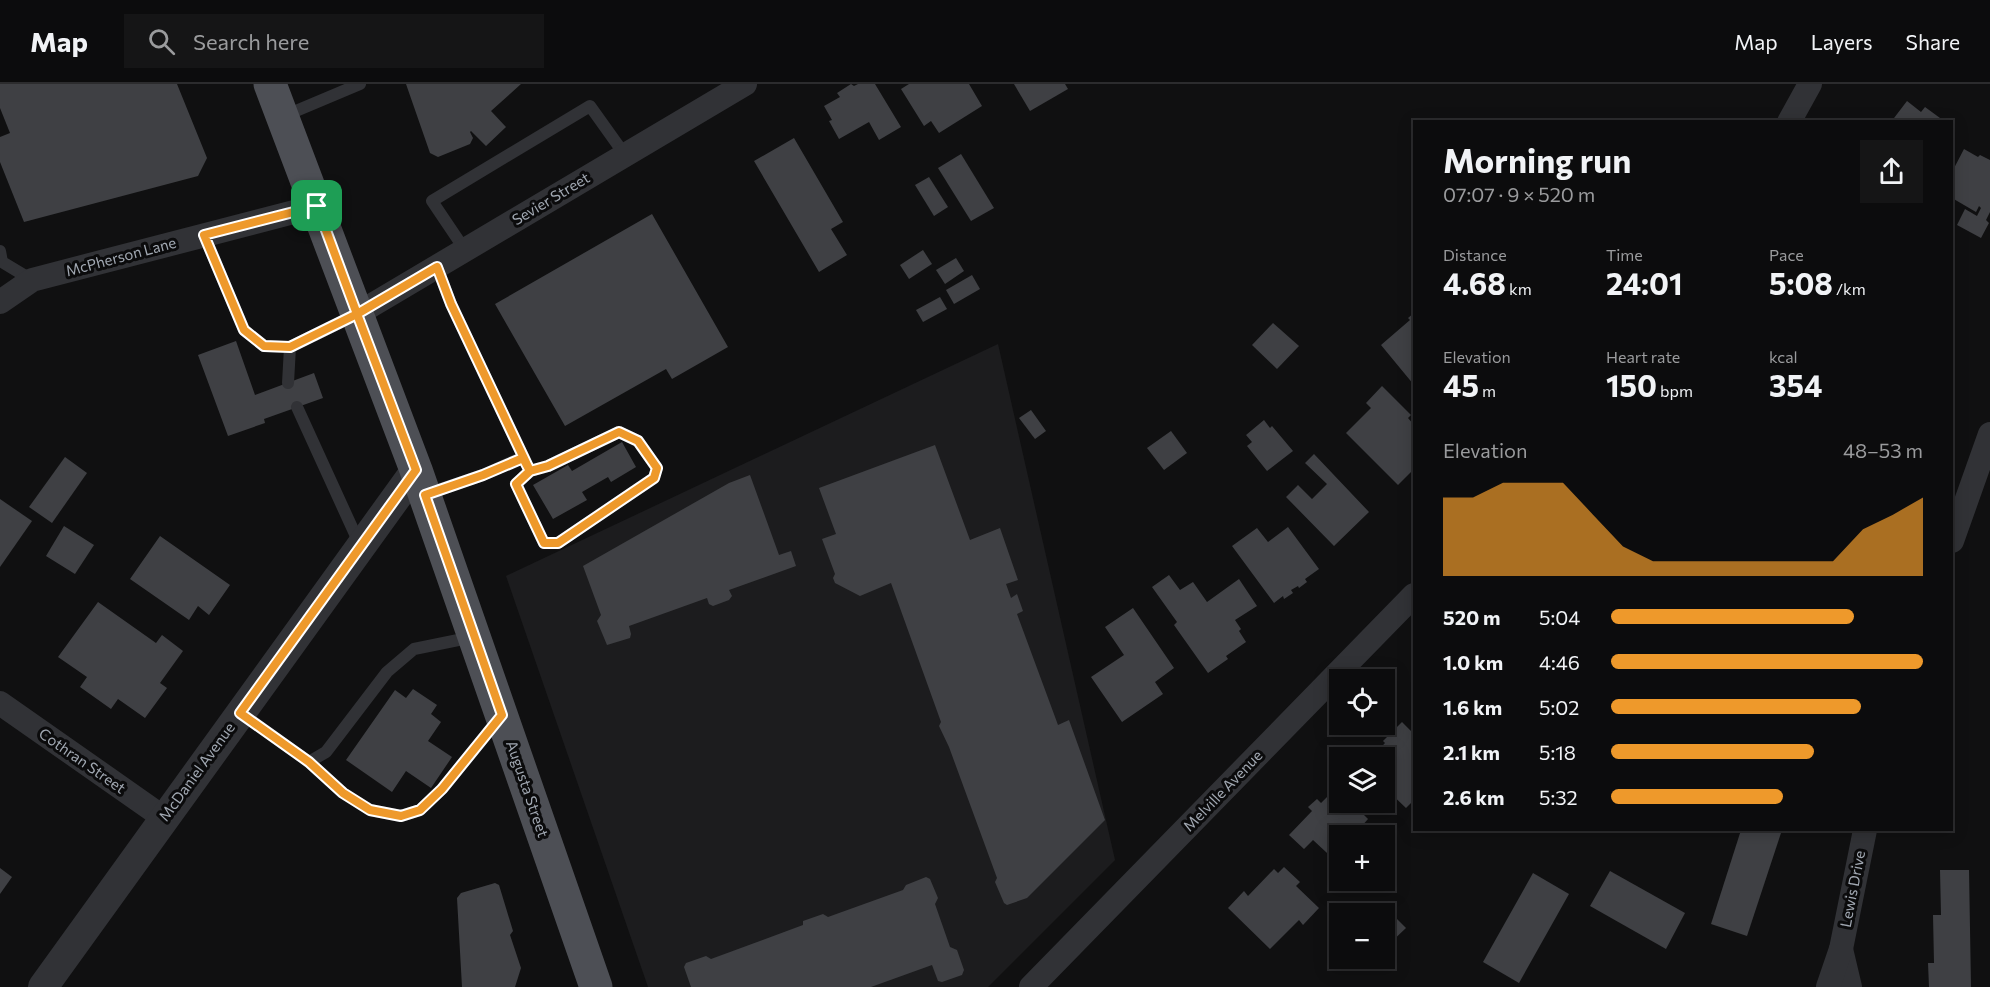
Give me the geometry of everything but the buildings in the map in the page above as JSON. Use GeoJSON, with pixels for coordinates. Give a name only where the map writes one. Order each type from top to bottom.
{"type":"FeatureCollection","features":[{"type":"Feature","properties":{"kind":"main road","name":"Augusta Street"},"geometry":{"type":"LineString","coordinates":[[270,84],[421,482],[596,987]]}},
{"type":"Feature","properties":{"kind":"street"},"geometry":{"type":"LineString","coordinates":[[1790,120],[1810,84]]}},
{"type":"Feature","properties":{"kind":"street","name":"Sevier Street"},"geometry":{"type":"LineString","coordinates":[[357,314],[738,86]]}},
{"type":"Feature","properties":{"kind":"street","name":"McPherson Lane"},"geometry":{"type":"LineString","coordinates":[[0,302],[32,280],[317,206]]}},
{"type":"Feature","properties":{"kind":"street"},"geometry":{"type":"LineString","coordinates":[[1953,538],[1990,434]]}},
{"type":"Feature","properties":{"kind":"street","name":"McDaniel Avenue"},"geometry":{"type":"LineString","coordinates":[[43,987],[361,546],[421,482]]}},
{"type":"Feature","properties":{"kind":"street","name":"Melville Avenue"},"geometry":{"type":"LineString","coordinates":[[1031,987],[1413,596]]}},
{"type":"Feature","properties":{"kind":"street","name":"Cothran Street"},"geometry":{"type":"LineString","coordinates":[[0,703],[164,818]]}},
{"type":"Feature","properties":{"kind":"street","name":"Lewis Drive"},"geometry":{"type":"LineString","coordinates":[[1842,949],[1865,831]]}},
{"type":"Feature","properties":{"kind":"street"},"geometry":{"type":"LineString","coordinates":[[1828,987],[1842,949]]}},
{"type":"Feature","properties":{"kind":"street"},"geometry":{"type":"LineString","coordinates":[[1842,949],[1851,987]]}},
{"type":"Feature","properties":{"kind":"lane"},"geometry":{"type":"LineString","coordinates":[[283,117],[360,84]]}},
{"type":"Feature","properties":{"kind":"lane"},"geometry":{"type":"LineString","coordinates":[[465,250],[432,201],[590,106],[625,155]]}},
{"type":"Feature","properties":{"kind":"lane"},"geometry":{"type":"LineString","coordinates":[[204,235],[244,330],[264,346],[290,347],[357,314]]}},
{"type":"Feature","properties":{"kind":"lane"},"geometry":{"type":"LineString","coordinates":[[0,251],[2,262],[32,280]]}},
{"type":"Feature","properties":{"kind":"lane"},"geometry":{"type":"LineString","coordinates":[[437,267],[451,304],[530,471]]}},
{"type":"Feature","properties":{"kind":"lane"},"geometry":{"type":"LineString","coordinates":[[288,383],[290,347]]}},
{"type":"Feature","properties":{"kind":"lane"},"geometry":{"type":"LineString","coordinates":[[297,407],[361,546]]}},
{"type":"Feature","properties":{"kind":"lane"},"geometry":{"type":"LineString","coordinates":[[619,432],[638,441],[657,468],[654,478],[558,543],[544,543],[516,484],[530,471],[548,466],[619,432]]}},
{"type":"Feature","properties":{"kind":"lane"},"geometry":{"type":"LineString","coordinates":[[421,482],[483,475],[523,458]]}},
{"type":"Feature","properties":{"kind":"lane"},"geometry":{"type":"LineString","coordinates":[[309,762],[326,752],[387,672],[414,650],[474,637]]}},
{"type":"Feature","properties":{"kind":"lane"},"geometry":{"type":"LineString","coordinates":[[240,713],[309,762],[343,793],[370,810],[401,816],[420,810],[442,789],[502,715]]}},
{"type":"Feature","properties":{"kind":"shaded area"},"geometry":{"type":"Polygon","coordinates":[[[998,344],[1115,860],[988,987],[648,987],[506,576],[998,344]]]}},
{"type":"Feature","properties":{"kind":"route"},"geometry":{"type":"LineString","coordinates":[[317,206],[204,235],[244,330],[264,346],[290,347],[357,314],[416,470],[240,713],[301,755],[343,793],[370,810],[401,816],[420,810],[442,789],[502,715],[425,495],[523,458],[530,471],[548,466],[619,432],[638,441],[657,468],[654,478],[558,543],[544,543],[516,484],[530,471],[451,304],[437,267],[357,314],[317,206]]}}]}
